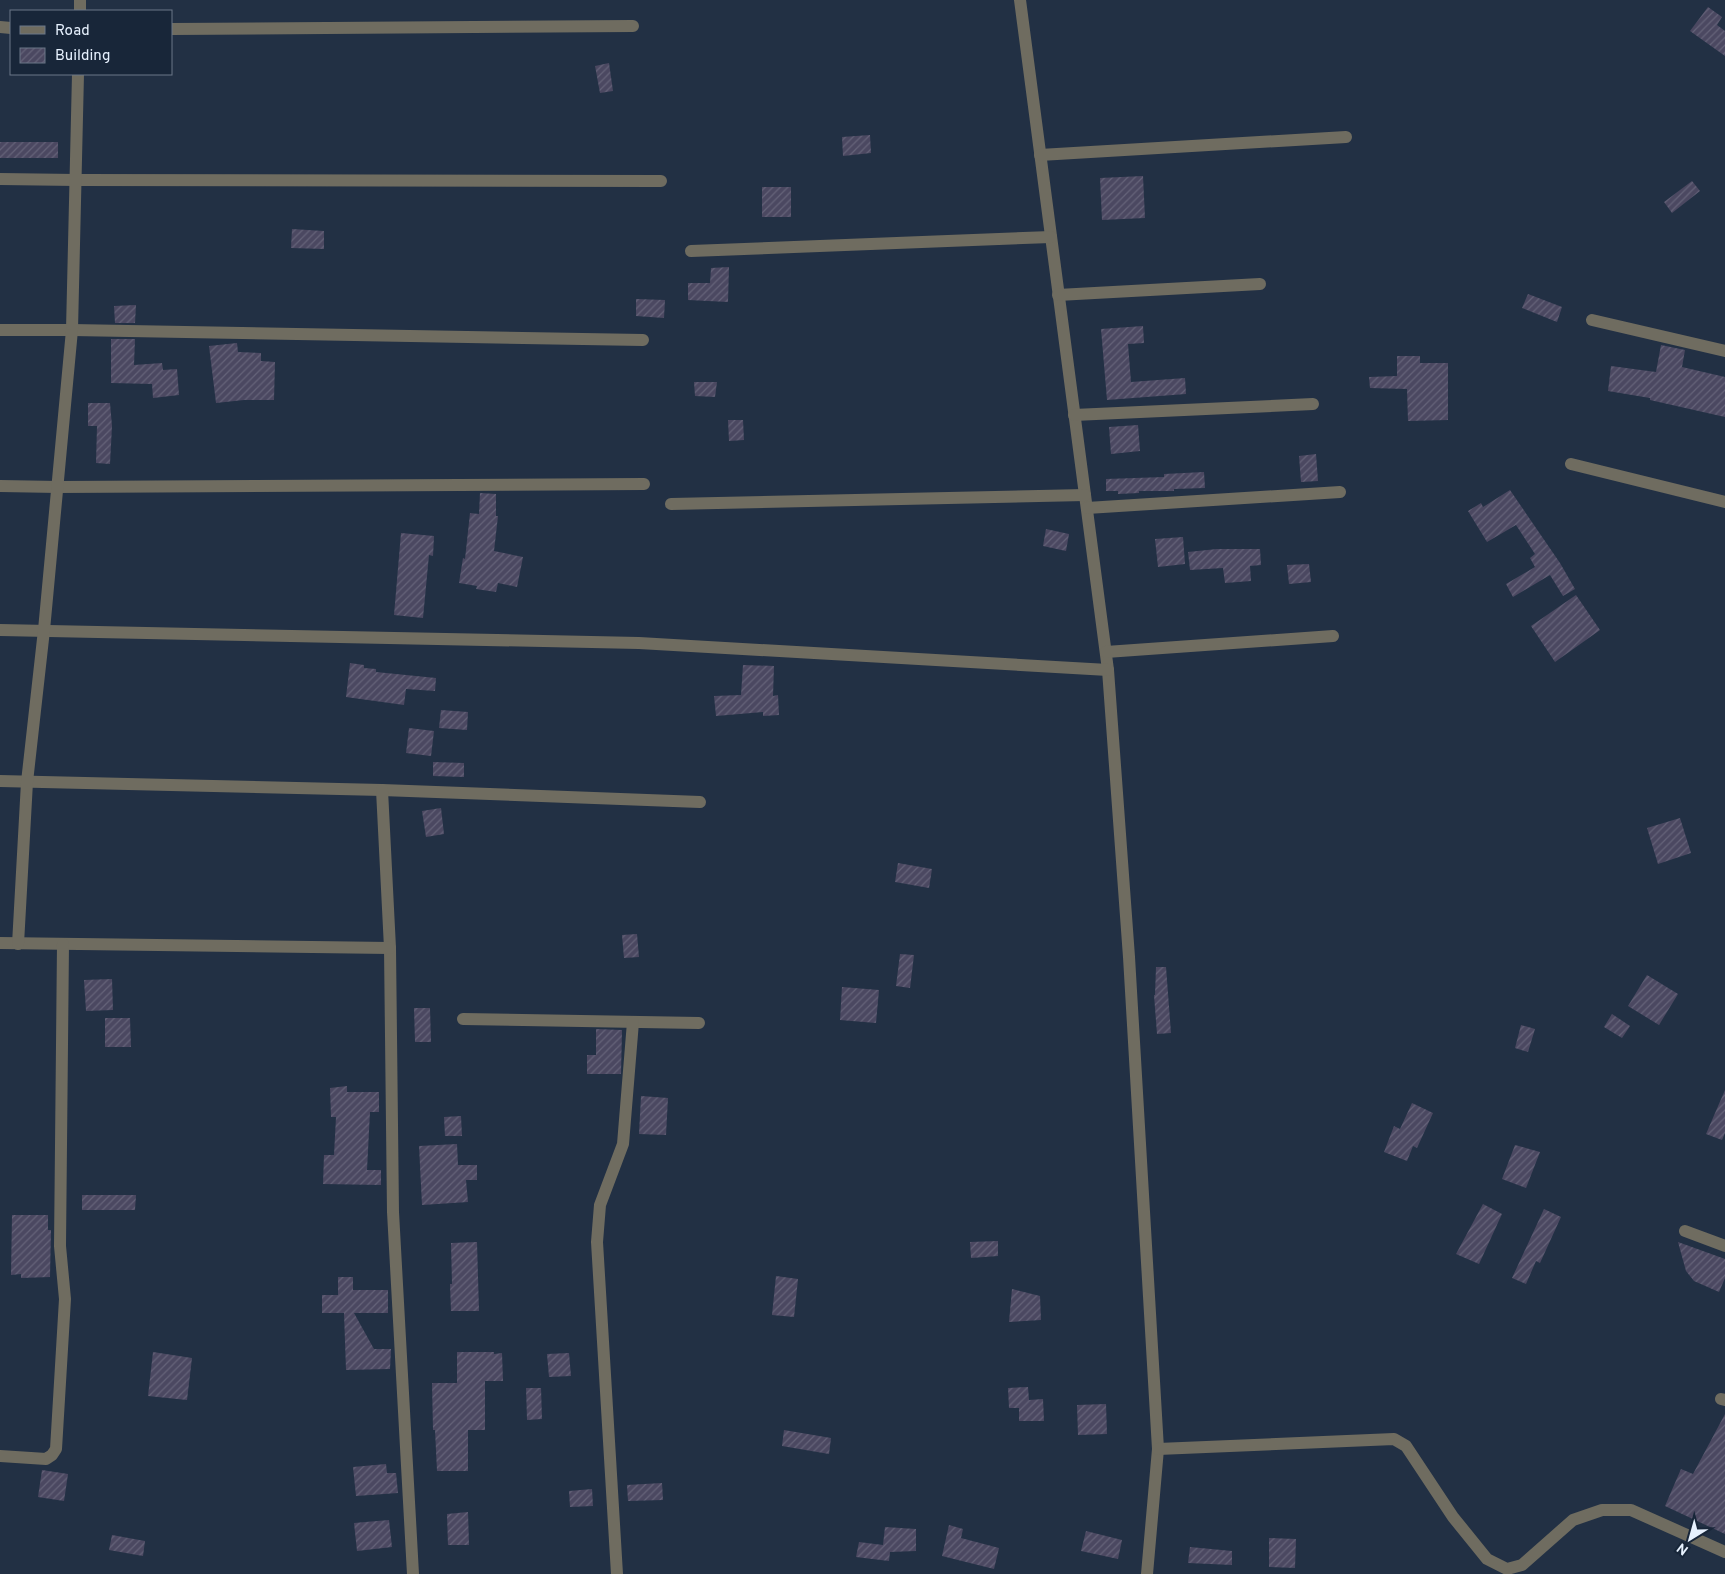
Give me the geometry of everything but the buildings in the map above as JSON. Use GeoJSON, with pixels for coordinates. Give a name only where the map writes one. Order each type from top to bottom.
{"type":"FeatureCollection","features":[{"type":"Feature","properties":{"kind":"street"},"geometry":{"type":"LineString","coordinates":[[1020,0],[1108,670],[1129,957],[1158,1449],[1147,1574]]}},
{"type":"Feature","properties":{"kind":"street"},"geometry":{"type":"LineString","coordinates":[[172,29],[633,26]]}},
{"type":"Feature","properties":{"kind":"street"},"geometry":{"type":"LineString","coordinates":[[18,944],[27,782],[44,630],[72,330],[78,75]]}},
{"type":"Feature","properties":{"kind":"street"},"geometry":{"type":"LineString","coordinates":[[1040,155],[1346,137]]}},
{"type":"Feature","properties":{"kind":"street"},"geometry":{"type":"LineString","coordinates":[[0,178],[76,180],[660,182]]}},
{"type":"Feature","properties":{"kind":"street"},"geometry":{"type":"LineString","coordinates":[[691,251],[1051,237]]}},
{"type":"Feature","properties":{"kind":"street"},"geometry":{"type":"LineString","coordinates":[[1058,295],[1260,284]]}},
{"type":"Feature","properties":{"kind":"street"},"geometry":{"type":"LineString","coordinates":[[1592,320],[1725,351]]}},
{"type":"Feature","properties":{"kind":"street"},"geometry":{"type":"LineString","coordinates":[[0,330],[643,340]]}},
{"type":"Feature","properties":{"kind":"street"},"geometry":{"type":"LineString","coordinates":[[1074,415],[1313,404]]}},
{"type":"Feature","properties":{"kind":"street"},"geometry":{"type":"LineString","coordinates":[[1572,464],[1725,502]]}},
{"type":"Feature","properties":{"kind":"street"},"geometry":{"type":"LineString","coordinates":[[0,486],[58,488],[644,484]]}},
{"type":"Feature","properties":{"kind":"street"},"geometry":{"type":"LineString","coordinates":[[1087,508],[1340,492]]}},
{"type":"Feature","properties":{"kind":"street"},"geometry":{"type":"LineString","coordinates":[[671,504],[1085,495]]}},
{"type":"Feature","properties":{"kind":"street"},"geometry":{"type":"LineString","coordinates":[[0,630],[640,643],[1108,670]]}},
{"type":"Feature","properties":{"kind":"street"},"geometry":{"type":"LineString","coordinates":[[1106,652],[1333,636]]}},
{"type":"Feature","properties":{"kind":"street"},"geometry":{"type":"LineString","coordinates":[[0,781],[382,790],[700,802]]}},
{"type":"Feature","properties":{"kind":"street"},"geometry":{"type":"LineString","coordinates":[[382,790],[390,948],[393,1212],[412,1574]]}},
{"type":"Feature","properties":{"kind":"street"},"geometry":{"type":"LineString","coordinates":[[0,943],[390,948]]}},
{"type":"Feature","properties":{"kind":"street"},"geometry":{"type":"LineString","coordinates":[[0,1456],[46,1459],[52,1455],[56,1448],[65,1299],[60,1246],[62,944]]}},
{"type":"Feature","properties":{"kind":"street"},"geometry":{"type":"LineString","coordinates":[[463,1018],[699,1023]]}},
{"type":"Feature","properties":{"kind":"street"},"geometry":{"type":"LineString","coordinates":[[617,1574],[597,1242],[600,1205],[623,1144],[634,1022]]}},
{"type":"Feature","properties":{"kind":"street"},"geometry":{"type":"LineString","coordinates":[[1685,1231],[1725,1246]]}},
{"type":"Feature","properties":{"kind":"street"},"geometry":{"type":"LineString","coordinates":[[1158,1449],[1394,1439],[1406,1446],[1453,1517],[1487,1559],[1506,1572],[1522,1565],[1573,1520],[1602,1510],[1631,1510],[1725,1552]]}}]}
